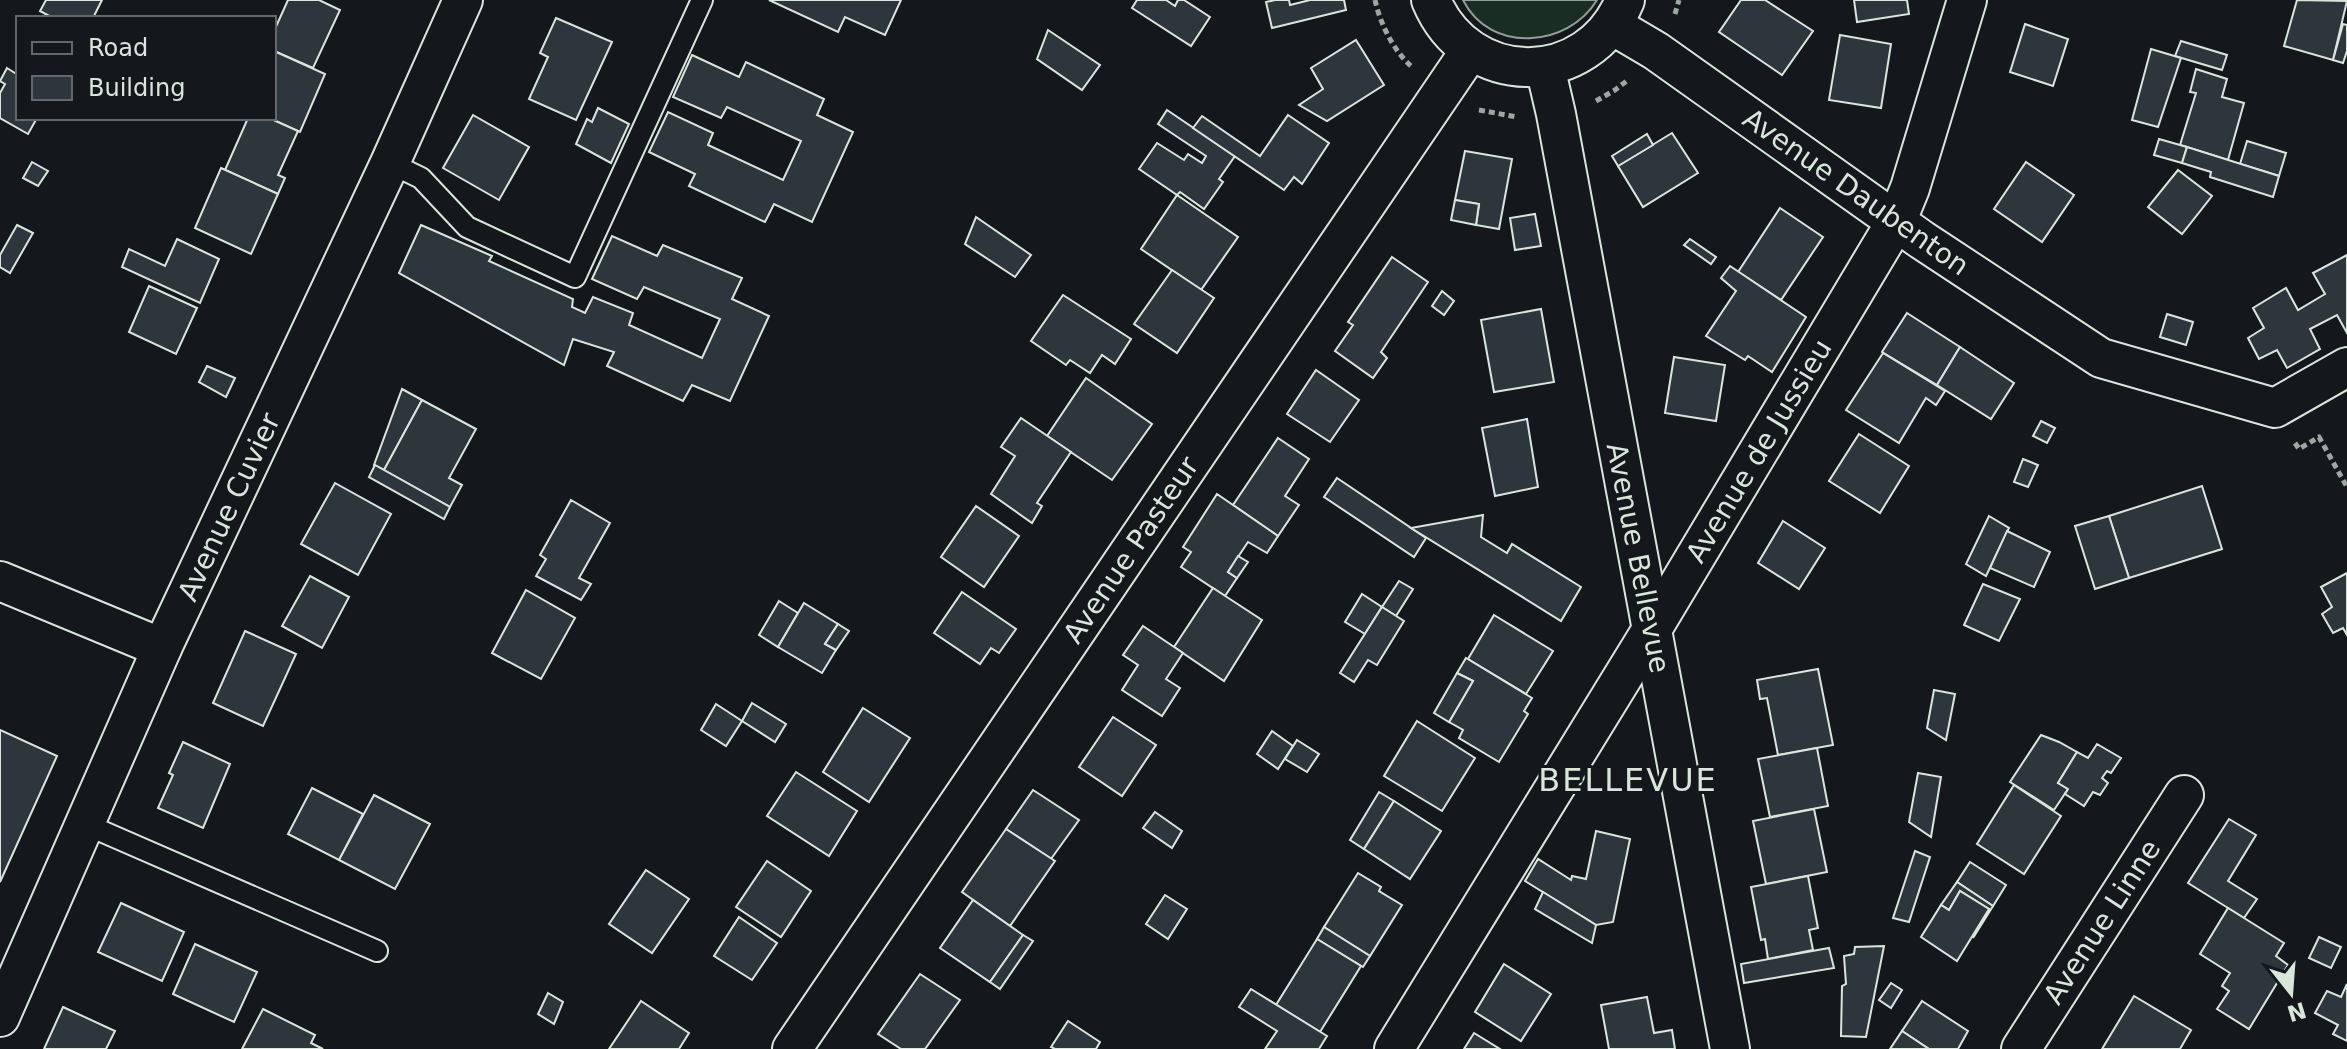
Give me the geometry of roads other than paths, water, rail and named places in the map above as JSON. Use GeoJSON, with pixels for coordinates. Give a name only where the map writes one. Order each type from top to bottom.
{"type":"FeatureCollection","features":[{"type":"Feature","properties":{"kind":"street","name":"Avenue Cuvier"},"geometry":{"type":"LineString","coordinates":[[0,1017],[162,648],[390,163],[463,0]]}},
{"type":"Feature","properties":{"kind":"street"},"geometry":{"type":"LineString","coordinates":[[1431,0],[1447,29],[1470,51],[1493,62],[1519,68],[1545,67],[1571,59],[1594,45],[1619,12]]}},
{"type":"Feature","properties":{"kind":"street","name":"Avenue de Jussieu"},"geometry":{"type":"LineString","coordinates":[[1394,1049],[1651,631],[1897,220],[1910,188],[1967,0]]}},
{"type":"Feature","properties":{"kind":"street","name":"Avenue Daubenton"},"geometry":{"type":"LineString","coordinates":[[1619,12],[1656,51],[1922,240],[2101,358],[2275,408],[2347,367]]}},
{"type":"Feature","properties":{"kind":"street","name":"Avenue Pasteur"},"geometry":{"type":"LineString","coordinates":[[792,1049],[1470,51]]}},
{"type":"Feature","properties":{"kind":"street","name":"Avenue Bellevue"},"geometry":{"type":"LineString","coordinates":[[1545,67],[1730,1049]]}},
{"type":"Feature","properties":{"kind":"street"},"geometry":{"type":"LineString","coordinates":[[0,581],[162,648]]}},
{"type":"Feature","properties":{"kind":"street","name":"Avenue Linne"},"geometry":{"type":"LineString","coordinates":[[2021,1049],[2184,795]]}},
{"type":"Feature","properties":{"kind":"lane"},"geometry":{"type":"LineString","coordinates":[[390,163],[421,178],[467,227],[575,277],[702,0]]}},
{"type":"Feature","properties":{"kind":"lane"},"geometry":{"type":"LineString","coordinates":[[85,824],[377,951]]}},
{"type":"Feature","properties":{"kind":"district","name":"BELLEVUE"},"geometry":{"type":"Point","coordinates":[1628,780]}}]}
